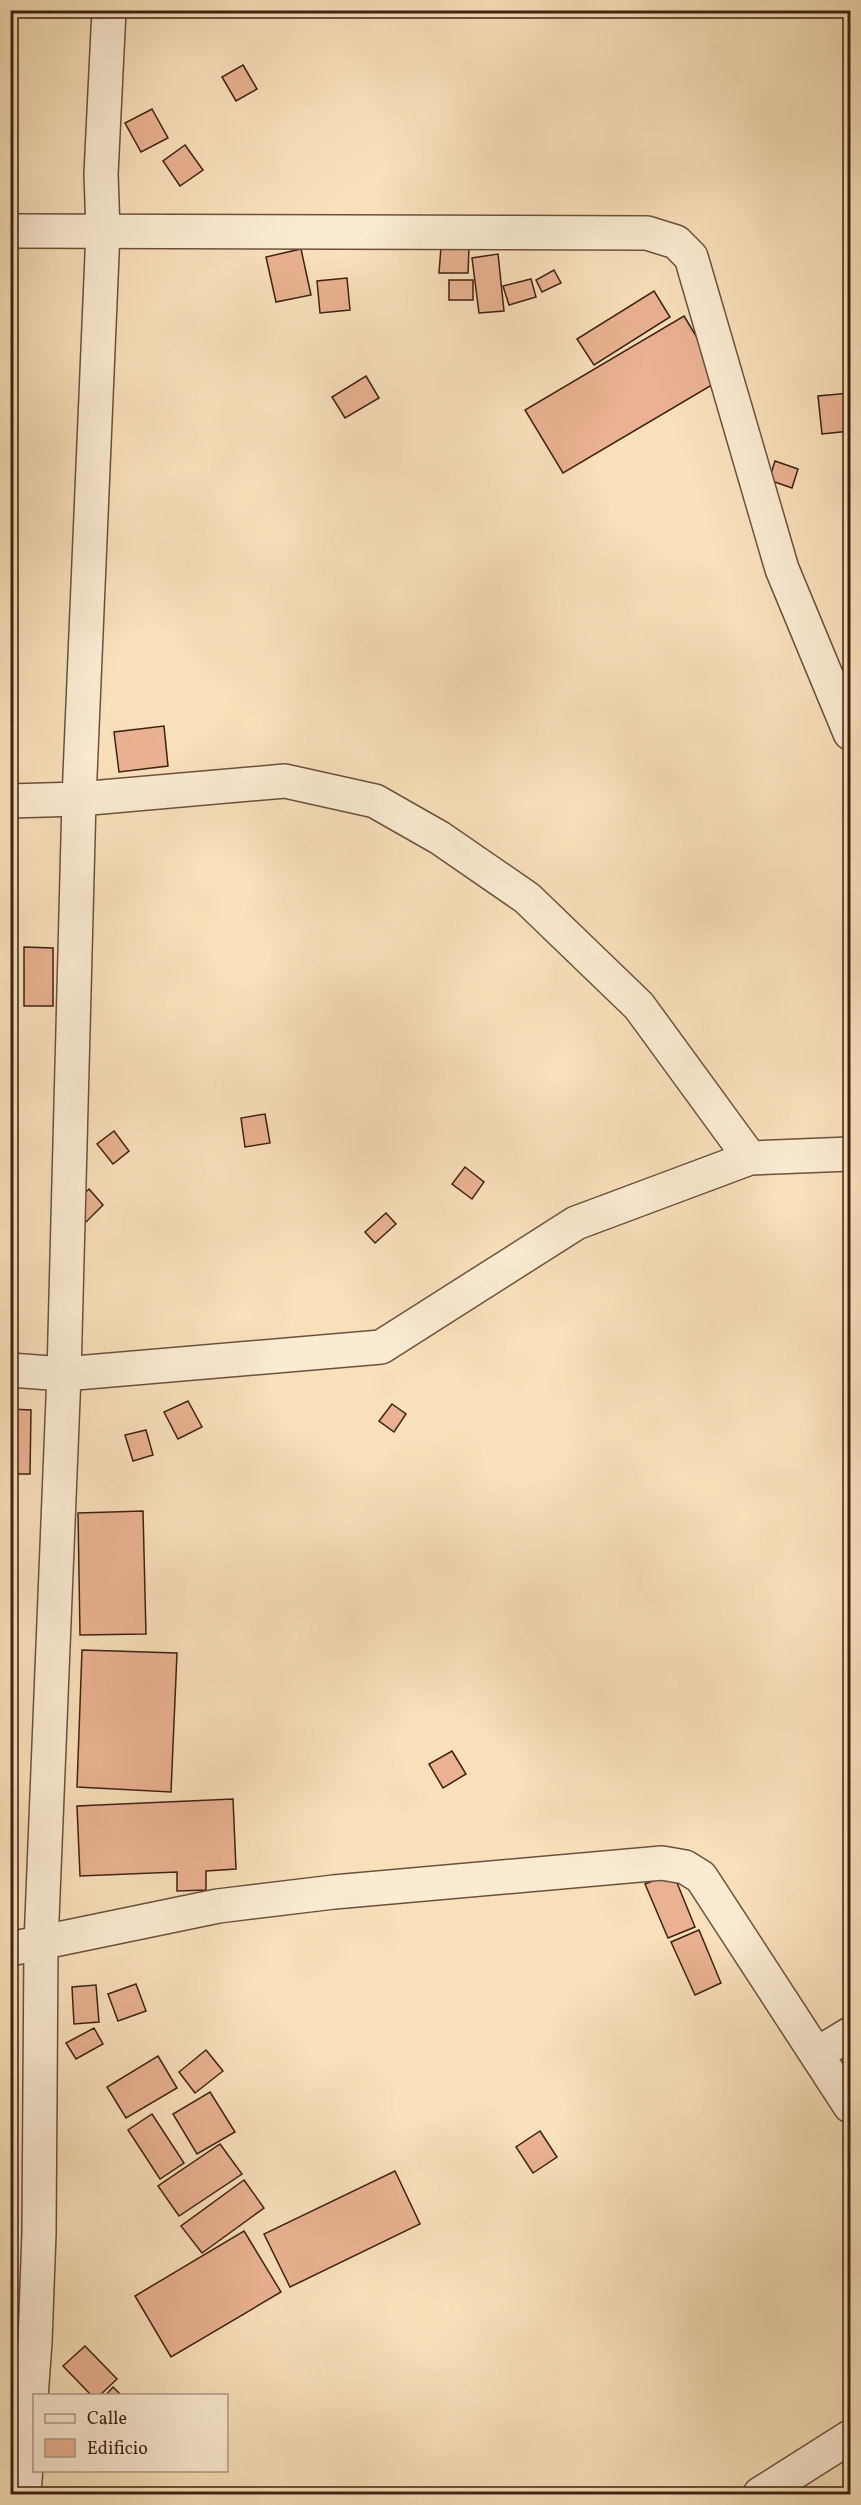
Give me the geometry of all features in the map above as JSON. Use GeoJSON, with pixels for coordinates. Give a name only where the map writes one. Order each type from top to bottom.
{"type":"FeatureCollection","features":[{"type":"Feature","properties":{"kind":"street"},"geometry":{"type":"LineString","coordinates":[[24,2494],[35,2342],[38,2244],[26,1946],[64,1374],[79,799],[103,231],[101,174],[110,10]]}},
{"type":"Feature","properties":{"kind":"street"},"geometry":{"type":"LineString","coordinates":[[10,231],[647,233],[676,242],[691,257],[782,569],[850,733]]}},
{"type":"Feature","properties":{"kind":"street"},"geometry":{"type":"LineString","coordinates":[[10,801],[79,799],[285,781],[375,801],[440,838],[527,898],[639,1006],[750,1158]]}},
{"type":"Feature","properties":{"kind":"street"},"geometry":{"type":"LineString","coordinates":[[10,1370],[64,1374],[381,1347],[576,1223],[750,1158],[850,1154]]}},
{"type":"Feature","properties":{"kind":"street"},"geometry":{"type":"LineString","coordinates":[[26,1946],[242,1904],[334,1892],[662,1863],[685,1867],[701,1877],[850,2106]]}},
{"type":"Feature","properties":{"kind":"street"},"geometry":{"type":"LineString","coordinates":[[817,2054],[850,2034]]}},
{"type":"Feature","properties":{"kind":"street"},"geometry":{"type":"LineString","coordinates":[[760,2494],[850,2437]]}},
{"type":"Feature","properties":{"kind":"building"},"geometry":{"type":"Polygon","coordinates":[[[243,65],[257,89],[236,101],[222,77],[243,65]]]}},
{"type":"Feature","properties":{"kind":"building"},"geometry":{"type":"Polygon","coordinates":[[[152,109],[168,138],[141,152],[125,123],[152,109]]]}},
{"type":"Feature","properties":{"kind":"building"},"geometry":{"type":"Polygon","coordinates":[[[185,145],[203,170],[180,186],[163,161],[185,145]]]}},
{"type":"Feature","properties":{"kind":"building"},"geometry":{"type":"Polygon","coordinates":[[[441,247],[469,248],[468,273],[439,273],[441,247]]]}},
{"type":"Feature","properties":{"kind":"building"},"geometry":{"type":"Polygon","coordinates":[[[301,249],[311,295],[276,302],[266,257],[301,249]]]}},
{"type":"Feature","properties":{"kind":"building"},"geometry":{"type":"Polygon","coordinates":[[[498,254],[504,311],[479,313],[472,258],[498,254]]]}},
{"type":"Feature","properties":{"kind":"building"},"geometry":{"type":"Polygon","coordinates":[[[554,270],[561,283],[542,292],[536,280],[554,270]]]}},
{"type":"Feature","properties":{"kind":"building"},"geometry":{"type":"Polygon","coordinates":[[[347,278],[350,310],[320,313],[317,281],[347,278]]]}},
{"type":"Feature","properties":{"kind":"building"},"geometry":{"type":"Polygon","coordinates":[[[531,279],[536,297],[509,305],[503,286],[531,279]]]}},
{"type":"Feature","properties":{"kind":"building"},"geometry":{"type":"Polygon","coordinates":[[[449,280],[473,280],[473,300],[449,300],[449,280]]]}},
{"type":"Feature","properties":{"kind":"building"},"geometry":{"type":"Polygon","coordinates":[[[654,291],[670,317],[594,365],[577,339],[654,291]]]}},
{"type":"Feature","properties":{"kind":"building"},"geometry":{"type":"Polygon","coordinates":[[[684,316],[722,379],[563,473],[525,410],[684,316]]]}},
{"type":"Feature","properties":{"kind":"building"},"geometry":{"type":"Polygon","coordinates":[[[366,376],[379,398],[345,418],[332,397],[366,376]]]}},
{"type":"Feature","properties":{"kind":"building"},"geometry":{"type":"Polygon","coordinates":[[[850,393],[850,431],[822,434],[818,396],[850,393]]]}},
{"type":"Feature","properties":{"kind":"building"},"geometry":{"type":"Polygon","coordinates":[[[775,461],[798,469],[792,488],[769,480],[775,461]]]}},
{"type":"Feature","properties":{"kind":"building"},"geometry":{"type":"Polygon","coordinates":[[[164,726],[168,766],[119,772],[114,732],[164,726]]]}},
{"type":"Feature","properties":{"kind":"building"},"geometry":{"type":"Polygon","coordinates":[[[24,947],[53,948],[53,1006],[24,1006],[24,947]]]}},
{"type":"Feature","properties":{"kind":"building"},"geometry":{"type":"Polygon","coordinates":[[[265,1114],[270,1143],[245,1147],[241,1118],[265,1114]]]}},
{"type":"Feature","properties":{"kind":"building"},"geometry":{"type":"Polygon","coordinates":[[[114,1131],[129,1151],[113,1164],[97,1144],[114,1131]]]}},
{"type":"Feature","properties":{"kind":"building"},"geometry":{"type":"Polygon","coordinates":[[[465,1167],[484,1182],[472,1199],[452,1184],[465,1167]]]}},
{"type":"Feature","properties":{"kind":"building"},"geometry":{"type":"Polygon","coordinates":[[[89,1189],[103,1205],[86,1222],[71,1206],[89,1189]]]}},
{"type":"Feature","properties":{"kind":"building"},"geometry":{"type":"Polygon","coordinates":[[[386,1213],[396,1224],[375,1243],[365,1232],[386,1213]]]}},
{"type":"Feature","properties":{"kind":"building"},"geometry":{"type":"Polygon","coordinates":[[[188,1401],[202,1427],[178,1439],[164,1412],[188,1401]]]}},
{"type":"Feature","properties":{"kind":"building"},"geometry":{"type":"Polygon","coordinates":[[[392,1404],[406,1414],[394,1432],[379,1421],[392,1404]]]}},
{"type":"Feature","properties":{"kind":"building"},"geometry":{"type":"Polygon","coordinates":[[[10,1409],[31,1410],[30,1474],[12,1474],[10,1409]]]}},
{"type":"Feature","properties":{"kind":"building"},"geometry":{"type":"Polygon","coordinates":[[[146,1430],[153,1455],[133,1461],[125,1435],[146,1430]]]}},
{"type":"Feature","properties":{"kind":"building"},"geometry":{"type":"Polygon","coordinates":[[[143,1511],[146,1634],[80,1635],[78,1513],[143,1511]]]}},
{"type":"Feature","properties":{"kind":"building"},"geometry":{"type":"Polygon","coordinates":[[[82,1650],[177,1653],[171,1792],[77,1787],[82,1650]]]}},
{"type":"Feature","properties":{"kind":"building"},"geometry":{"type":"Polygon","coordinates":[[[452,1751],[466,1774],[443,1788],[429,1764],[452,1751]]]}},
{"type":"Feature","properties":{"kind":"building"},"geometry":{"type":"Polygon","coordinates":[[[233,1799],[236,1869],[206,1871],[206,1890],[177,1891],[177,1872],[80,1876],[77,1806],[233,1799]]]}},
{"type":"Feature","properties":{"kind":"building"},"geometry":{"type":"Polygon","coordinates":[[[673,1873],[695,1927],[668,1938],[645,1884],[673,1873]]]}},
{"type":"Feature","properties":{"kind":"building"},"geometry":{"type":"Polygon","coordinates":[[[699,1930],[721,1983],[695,1995],[671,1942],[699,1930]]]}},
{"type":"Feature","properties":{"kind":"building"},"geometry":{"type":"Polygon","coordinates":[[[136,1984],[146,2011],[118,2021],[108,1994],[136,1984]]]}},
{"type":"Feature","properties":{"kind":"building"},"geometry":{"type":"Polygon","coordinates":[[[96,1985],[99,2022],[74,2024],[72,1987],[96,1985]]]}},
{"type":"Feature","properties":{"kind":"building"},"geometry":{"type":"Polygon","coordinates":[[[94,2028],[103,2044],[76,2059],[66,2043],[94,2028]]]}},
{"type":"Feature","properties":{"kind":"building"},"geometry":{"type":"Polygon","coordinates":[[[206,2050],[223,2071],[195,2093],[179,2072],[206,2050]]]}},
{"type":"Feature","properties":{"kind":"building"},"geometry":{"type":"Polygon","coordinates":[[[158,2056],[177,2088],[126,2118],[107,2087],[158,2056]]]}},
{"type":"Feature","properties":{"kind":"building"},"geometry":{"type":"Polygon","coordinates":[[[210,2092],[235,2132],[197,2154],[173,2114],[210,2092]]]}},
{"type":"Feature","properties":{"kind":"building"},"geometry":{"type":"Polygon","coordinates":[[[152,2114],[184,2163],[160,2179],[128,2130],[152,2114]]]}},
{"type":"Feature","properties":{"kind":"building"},"geometry":{"type":"Polygon","coordinates":[[[540,2131],[557,2157],[533,2173],[516,2147],[540,2131]]]}},
{"type":"Feature","properties":{"kind":"building"},"geometry":{"type":"Polygon","coordinates":[[[220,2144],[242,2174],[179,2216],[158,2186],[220,2144]]]}},
{"type":"Feature","properties":{"kind":"building"},"geometry":{"type":"Polygon","coordinates":[[[395,2171],[420,2224],[290,2287],[264,2234],[395,2171]]]}},
{"type":"Feature","properties":{"kind":"building"},"geometry":{"type":"Polygon","coordinates":[[[244,2180],[264,2208],[202,2253],[181,2226],[244,2180]]]}},
{"type":"Feature","properties":{"kind":"building"},"geometry":{"type":"Polygon","coordinates":[[[244,2231],[281,2292],[171,2357],[135,2296],[244,2231]]]}},
{"type":"Feature","properties":{"kind":"building"},"geometry":{"type":"Polygon","coordinates":[[[85,2346],[117,2379],[101,2394],[90,2394],[63,2366],[85,2346]]]}},
{"type":"Feature","properties":{"kind":"building"},"geometry":{"type":"Polygon","coordinates":[[[113,2387],[120,2394],[107,2394],[113,2387]]]}}]}
